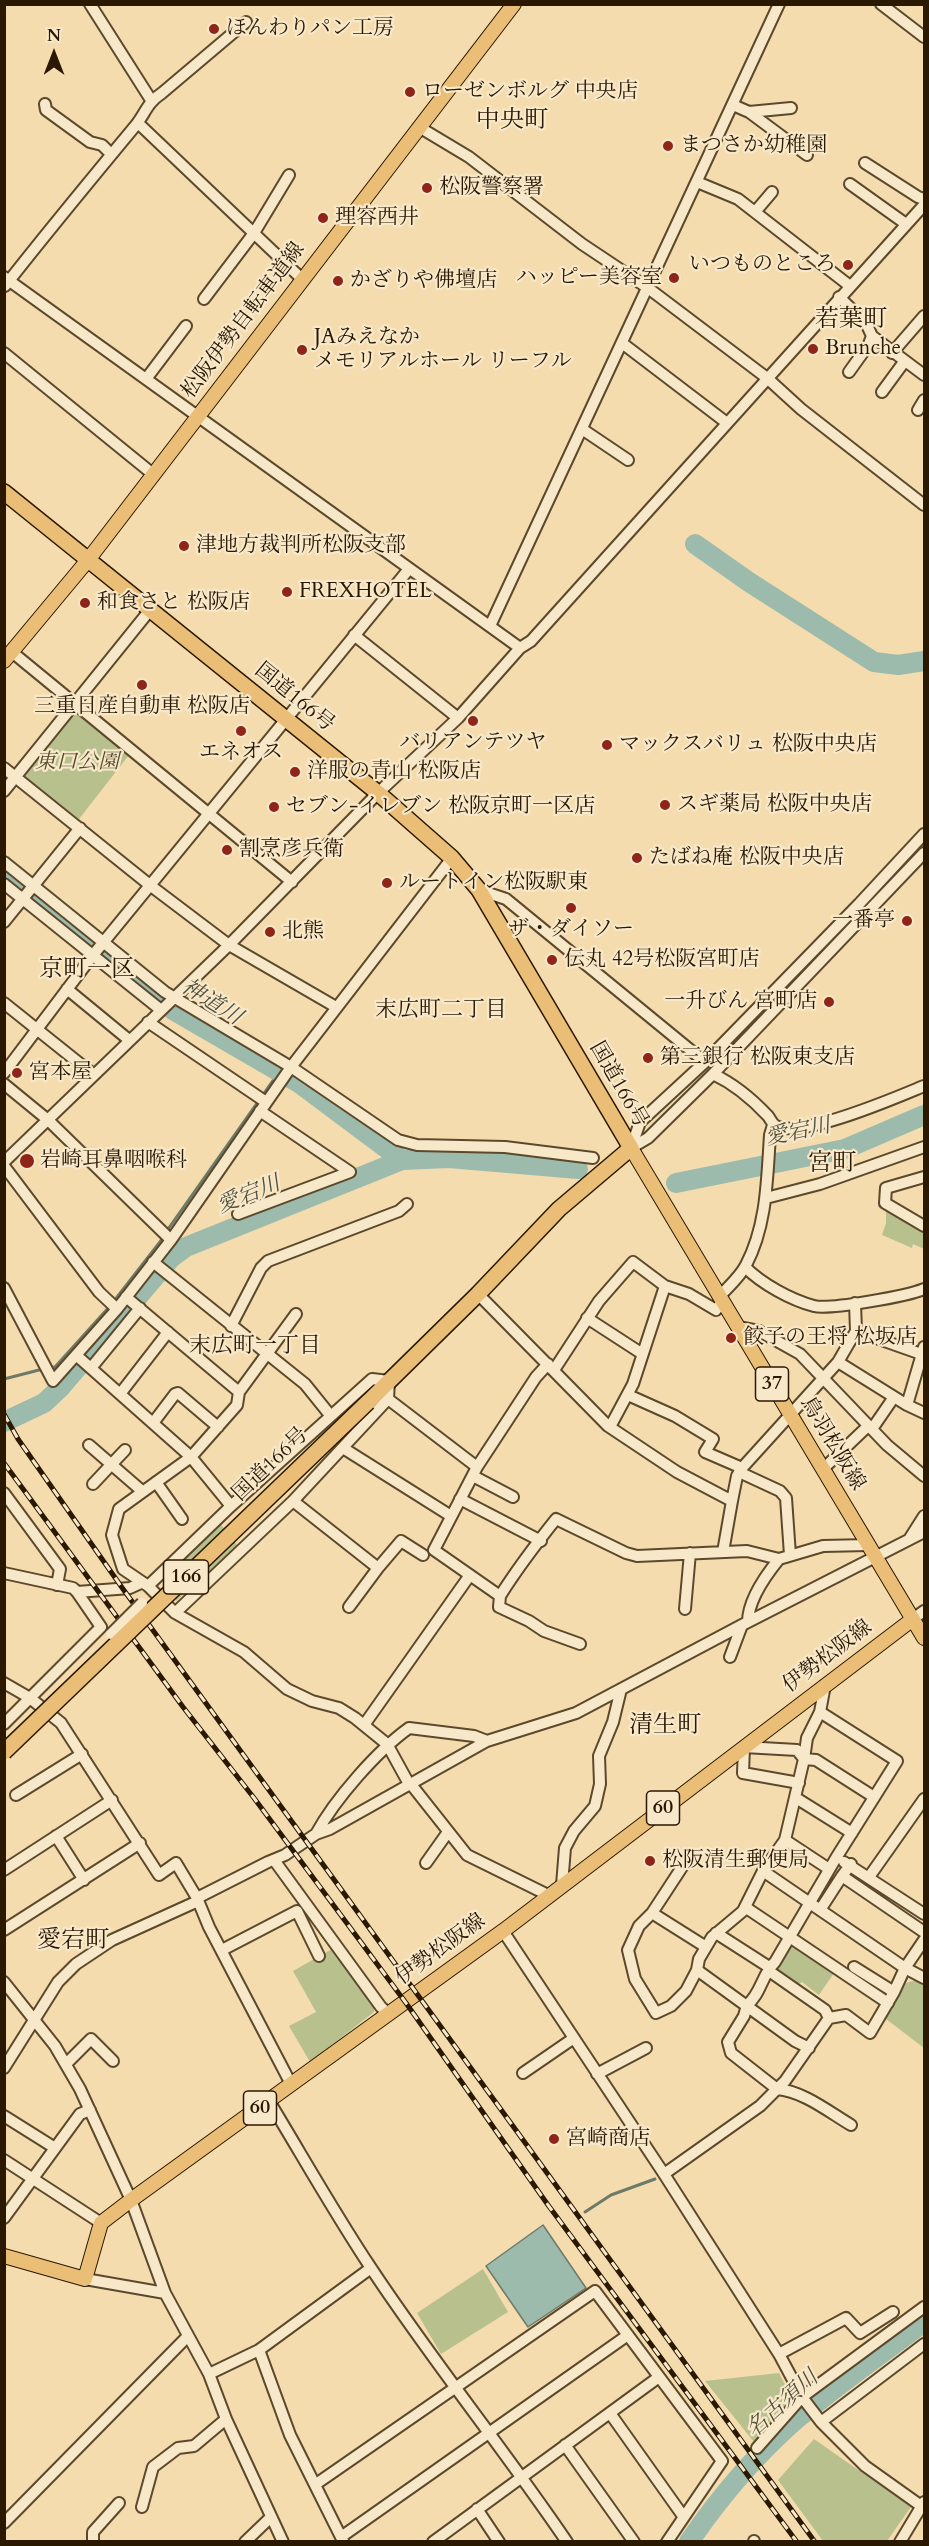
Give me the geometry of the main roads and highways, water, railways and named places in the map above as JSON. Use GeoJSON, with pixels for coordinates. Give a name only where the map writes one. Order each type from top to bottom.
{"type":"FeatureCollection","features":[{"type":"Feature","properties":{"kind":"highway","name":"国道166号"},"geometry":{"type":"LineString","coordinates":[[4,492],[287,718],[452,858],[479,890],[631,1148],[559,1209],[478,1294],[368,1402],[4,1752]]}},
{"type":"Feature","properties":{"kind":"main road","name":"松阪伊勢自転車道線"},"geometry":{"type":"LineString","coordinates":[[8,656],[88,560],[154,475],[514,4]]}},
{"type":"Feature","properties":{"kind":"main road","name":"鳥羽松阪線"},"geometry":{"type":"LineString","coordinates":[[631,1148],[872,1551],[919,1615],[924,1638]]}},
{"type":"Feature","properties":{"kind":"main road","name":"伊勢松阪線"},"geometry":{"type":"LineString","coordinates":[[4,2256],[85,2279],[101,2223],[503,1930],[919,1615]]}},
{"type":"Feature","properties":{"kind":"waterway"},"geometry":{"type":"LineString","coordinates":[[695,544],[749,582],[874,662],[898,665],[924,661]]}},
{"type":"Feature","properties":{"kind":"waterway","name":"神道川"},"geometry":{"type":"LineString","coordinates":[[4,874],[173,1010],[299,1083],[402,1160]]}},
{"type":"Feature","properties":{"kind":"waterway"},"geometry":{"type":"LineString","coordinates":[[166,1232],[279,1072]]}},
{"type":"Feature","properties":{"kind":"waterway","name":"愛宕川"},"geometry":{"type":"LineString","coordinates":[[676,1183],[845,1149],[924,1115]]}},
{"type":"Feature","properties":{"kind":"waterway","name":"愛宕川"},"geometry":{"type":"LineString","coordinates":[[4,1422],[44,1403],[60,1388],[171,1258],[186,1247],[402,1160],[449,1158],[578,1169]]}},
{"type":"Feature","properties":{"kind":"waterway"},"geometry":{"type":"LineString","coordinates":[[114,1301],[163,1238]]}},
{"type":"Feature","properties":{"kind":"waterway"},"geometry":{"type":"LineString","coordinates":[[50,1368],[55,1367],[110,1306]]}},
{"type":"Feature","properties":{"kind":"waterway"},"geometry":{"type":"LineString","coordinates":[[4,1379],[43,1369]]}},
{"type":"Feature","properties":{"kind":"waterway"},"geometry":{"type":"LineString","coordinates":[[585,2212],[611,2195],[655,2179]]}},
{"type":"Feature","properties":{"kind":"waterway","name":"名古須川"},"geometry":{"type":"LineString","coordinates":[[689,2542],[737,2479],[778,2436],[824,2397],[924,2322]]}},
{"type":"Feature","properties":{"kind":"railway"},"geometry":{"type":"LineString","coordinates":[[4,1414],[18,1439],[123,1589],[815,2542]]}},
{"type":"Feature","properties":{"kind":"railway"},"geometry":{"type":"LineString","coordinates":[[4,1463],[183,1707],[254,1798],[406,2003],[548,2205],[797,2542]]}},
{"type":"Feature","properties":{"kind":"place","name":"ほんわりパン工房"},"geometry":{"type":"Point","coordinates":[214,29]}},
{"type":"Feature","properties":{"kind":"place","name":"ローゼンボルグ 中央店"},"geometry":{"type":"Point","coordinates":[410,92]}},
{"type":"Feature","properties":{"kind":"place","name":"まつさか幼稚園"},"geometry":{"type":"Point","coordinates":[668,146]}},
{"type":"Feature","properties":{"kind":"place","name":"松阪警察署"},"geometry":{"type":"Point","coordinates":[427,188]}},
{"type":"Feature","properties":{"kind":"place","name":"理容西井"},"geometry":{"type":"Point","coordinates":[323,218]}},
{"type":"Feature","properties":{"kind":"place","name":"いつものところ"},"geometry":{"type":"Point","coordinates":[848,265]}},
{"type":"Feature","properties":{"kind":"place","name":"ハッピー美容室"},"geometry":{"type":"Point","coordinates":[674,278]}},
{"type":"Feature","properties":{"kind":"place","name":"かざりや佛壇店"},"geometry":{"type":"Point","coordinates":[338,281]}},
{"type":"Feature","properties":{"kind":"place","name":"Brunche"},"geometry":{"type":"Point","coordinates":[813,349]}},
{"type":"Feature","properties":{"kind":"place","name":"JAみえなか メモリアルホール リーフル"},"geometry":{"type":"Point","coordinates":[302,350]}},
{"type":"Feature","properties":{"kind":"place","name":"津地方裁判所松阪支部"},"geometry":{"type":"Point","coordinates":[184,546]}},
{"type":"Feature","properties":{"kind":"place","name":"FREXHOTEL"},"geometry":{"type":"Point","coordinates":[287,592]}},
{"type":"Feature","properties":{"kind":"place","name":"和食さと 松阪店"},"geometry":{"type":"Point","coordinates":[85,603]}},
{"type":"Feature","properties":{"kind":"place","name":"三重日産自動車 松阪店"},"geometry":{"type":"Point","coordinates":[142,685]}},
{"type":"Feature","properties":{"kind":"place","name":"バリアンテツヤ"},"geometry":{"type":"Point","coordinates":[473,721]}},
{"type":"Feature","properties":{"kind":"place","name":"エネオス"},"geometry":{"type":"Point","coordinates":[241,731]}},
{"type":"Feature","properties":{"kind":"place","name":"マックスバリュ 松阪中央店"},"geometry":{"type":"Point","coordinates":[607,745]}},
{"type":"Feature","properties":{"kind":"place","name":"洋服の青山 松阪店"},"geometry":{"type":"Point","coordinates":[295,772]}},
{"type":"Feature","properties":{"kind":"place","name":"スギ薬局 松阪中央店"},"geometry":{"type":"Point","coordinates":[665,805]}},
{"type":"Feature","properties":{"kind":"place","name":"セブン-イレブン 松阪京町一区店"},"geometry":{"type":"Point","coordinates":[274,807]}},
{"type":"Feature","properties":{"kind":"place","name":"割烹彦兵衛"},"geometry":{"type":"Point","coordinates":[227,850]}},
{"type":"Feature","properties":{"kind":"place","name":"たばね庵 松阪中央店"},"geometry":{"type":"Point","coordinates":[637,858]}},
{"type":"Feature","properties":{"kind":"place","name":"ルートイン松阪駅東"},"geometry":{"type":"Point","coordinates":[387,883]}},
{"type":"Feature","properties":{"kind":"place","name":"ザ・ダイソー"},"geometry":{"type":"Point","coordinates":[571,908]}},
{"type":"Feature","properties":{"kind":"place","name":"一番亭"},"geometry":{"type":"Point","coordinates":[907,921]}},
{"type":"Feature","properties":{"kind":"place","name":"北熊"},"geometry":{"type":"Point","coordinates":[270,932]}},
{"type":"Feature","properties":{"kind":"place","name":"伝丸 42号松阪宮町店"},"geometry":{"type":"Point","coordinates":[552,960]}},
{"type":"Feature","properties":{"kind":"place","name":"一升びん 宮町店"},"geometry":{"type":"Point","coordinates":[829,1002]}},
{"type":"Feature","properties":{"kind":"place","name":"第三銀行 松阪東支店"},"geometry":{"type":"Point","coordinates":[648,1058]}},
{"type":"Feature","properties":{"kind":"place","name":"宮本屋"},"geometry":{"type":"Point","coordinates":[17,1073]}},
{"type":"Feature","properties":{"kind":"place","name":"岩崎耳鼻咽喉科"},"geometry":{"type":"Point","coordinates":[27,1161]}},
{"type":"Feature","properties":{"kind":"place","name":"餃子の王将 松坂店"},"geometry":{"type":"Point","coordinates":[731,1338]}},
{"type":"Feature","properties":{"kind":"place","name":"松阪清生郵便局"},"geometry":{"type":"Point","coordinates":[650,1861]}},
{"type":"Feature","properties":{"kind":"place","name":"宮崎商店"},"geometry":{"type":"Point","coordinates":[554,2139]}},
{"type":"Feature","properties":{"kind":"district","name":"中央町"},"geometry":{"type":"Point","coordinates":[512,121]}},
{"type":"Feature","properties":{"kind":"district","name":"若葉町"},"geometry":{"type":"Point","coordinates":[851,320]}},
{"type":"Feature","properties":{"kind":"district","name":"京町一区"},"geometry":{"type":"Point","coordinates":[87,970]}},
{"type":"Feature","properties":{"kind":"district","name":"末広町二丁目"},"geometry":{"type":"Point","coordinates":[441,1011]}},
{"type":"Feature","properties":{"kind":"district","name":"宮町"},"geometry":{"type":"Point","coordinates":[832,1164]}},
{"type":"Feature","properties":{"kind":"district","name":"末広町一丁目"},"geometry":{"type":"Point","coordinates":[255,1347]}},
{"type":"Feature","properties":{"kind":"district","name":"清生町"},"geometry":{"type":"Point","coordinates":[665,1726]}},
{"type":"Feature","properties":{"kind":"district","name":"愛宕町"},"geometry":{"type":"Point","coordinates":[73,1941]}},
{"type":"Feature","properties":{"kind":"park label","name":"東口公園"},"geometry":{"type":"Point","coordinates":[77,763]}}]}
